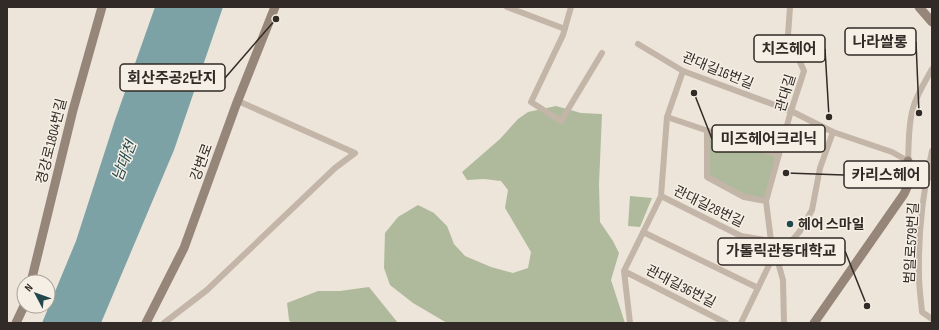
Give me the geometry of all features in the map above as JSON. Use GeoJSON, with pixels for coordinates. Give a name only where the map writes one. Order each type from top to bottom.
{"type":"FeatureCollection","features":[{"type":"Feature","properties":{"kind":"street","name":"경강로1804번길"},"geometry":{"type":"LineString","coordinates":[[33,274],[73,110],[102,7]]}},
{"type":"Feature","properties":{"kind":"street","name":"강변로"},"geometry":{"type":"LineString","coordinates":[[146,323],[184,248],[274,7]]}},
{"type":"Feature","properties":{"kind":"street"},"geometry":{"type":"LineString","coordinates":[[507,7],[565,29]]}},
{"type":"Feature","properties":{"kind":"street"},"geometry":{"type":"LineString","coordinates":[[571,7],[565,29],[531,102],[561,121],[602,53]]}},
{"type":"Feature","properties":{"kind":"street","name":"관대길"},"geometry":{"type":"LineString","coordinates":[[784,323],[783,280],[771,241],[766,201],[804,71],[788,35],[790,7]]}},
{"type":"Feature","properties":{"kind":"street"},"geometry":{"type":"LineString","coordinates":[[919,7],[932,22]]}},
{"type":"Feature","properties":{"kind":"street","name":"관대길16번길"},"geometry":{"type":"LineString","coordinates":[[638,44],[683,71],[792,111]]}},
{"type":"Feature","properties":{"kind":"street"},"geometry":{"type":"LineString","coordinates":[[814,323],[904,194],[909,183],[908,161],[910,123],[913,108],[932,69]]}},
{"type":"Feature","properties":{"kind":"street"},"geometry":{"type":"LineString","coordinates":[[630,323],[624,271],[661,196],[667,116],[683,71]]}},
{"type":"Feature","properties":{"kind":"street"},"geometry":{"type":"LineString","coordinates":[[164,323],[208,290],[335,168],[355,153],[238,101]]}},
{"type":"Feature","properties":{"kind":"street"},"geometry":{"type":"LineString","coordinates":[[792,111],[833,132],[892,152],[930,176]]}},
{"type":"Feature","properties":{"kind":"street"},"geometry":{"type":"LineString","coordinates":[[667,116],[779,155]]}},
{"type":"Feature","properties":{"kind":"street"},"geometry":{"type":"LineString","coordinates":[[707,131],[707,177],[744,196],[766,201]]}},
{"type":"Feature","properties":{"kind":"street"},"geometry":{"type":"LineString","coordinates":[[741,323],[775,256],[781,254],[800,231],[812,210],[820,168],[833,132]]}},
{"type":"Feature","properties":{"kind":"street","name":"범일로579번길"},"geometry":{"type":"LineString","coordinates":[[932,151],[920,245],[919,276],[922,312],[932,319]]}},
{"type":"Feature","properties":{"kind":"street","name":"관대길28번길"},"geometry":{"type":"LineString","coordinates":[[661,196],[741,236],[771,241]]}},
{"type":"Feature","properties":{"kind":"street"},"geometry":{"type":"LineString","coordinates":[[643,232],[758,288]]}},
{"type":"Feature","properties":{"kind":"street","name":"관대길36번길"},"geometry":{"type":"LineString","coordinates":[[624,271],[726,323]]}},
{"type":"Feature","properties":{"kind":"green space"},"geometry":{"type":"Polygon","coordinates":[[[556,106],[581,113],[602,114],[599,184],[600,222],[619,253],[611,280],[625,323],[447,323],[413,303],[390,285],[384,268],[385,233],[398,217],[418,205],[434,213],[447,226],[454,244],[465,256],[491,267],[513,273],[528,268],[531,252],[505,208],[508,190],[501,181],[484,179],[467,180],[462,172],[500,139],[518,119],[528,112],[556,106]]]}},
{"type":"Feature","properties":{"kind":"green space"},"geometry":{"type":"Polygon","coordinates":[[[707,131],[779,155],[766,201],[744,197],[707,177],[707,131]]]}},
{"type":"Feature","properties":{"kind":"green space"},"geometry":{"type":"Polygon","coordinates":[[[630,196],[652,198],[640,227],[628,226],[630,196]]]}},
{"type":"Feature","properties":{"kind":"green space"},"geometry":{"type":"Polygon","coordinates":[[[369,287],[398,323],[291,323],[289,320],[287,303],[318,291],[340,291],[369,287]]]}},
{"type":"Feature","properties":{"kind":"water","name":"남대천"},"geometry":{"type":"Polygon","coordinates":[[[155,7],[223,7],[174,150],[101,323],[42,323],[46,314],[56,314],[56,289],[76,241],[115,120],[155,7]]]}},
{"type":"Feature","properties":{"kind":"place","name":"회산주공2단지"},"geometry":{"type":"Point","coordinates":[276,19]}},
{"type":"Feature","properties":{"kind":"place","name":"미즈헤어크리닉"},"geometry":{"type":"Point","coordinates":[694,93]}},
{"type":"Feature","properties":{"kind":"place","name":"나라쌀롱"},"geometry":{"type":"Point","coordinates":[919,113]}},
{"type":"Feature","properties":{"kind":"place","name":"치즈헤어"},"geometry":{"type":"Point","coordinates":[829,117]}},
{"type":"Feature","properties":{"kind":"place","name":"카리스헤어"},"geometry":{"type":"Point","coordinates":[786,173]}},
{"type":"Feature","properties":{"kind":"place","name":"헤어 스마일"},"geometry":{"type":"Point","coordinates":[790,224]}},
{"type":"Feature","properties":{"kind":"place","name":"가톨릭관동대학교"},"geometry":{"type":"Point","coordinates":[867,306]}}]}
